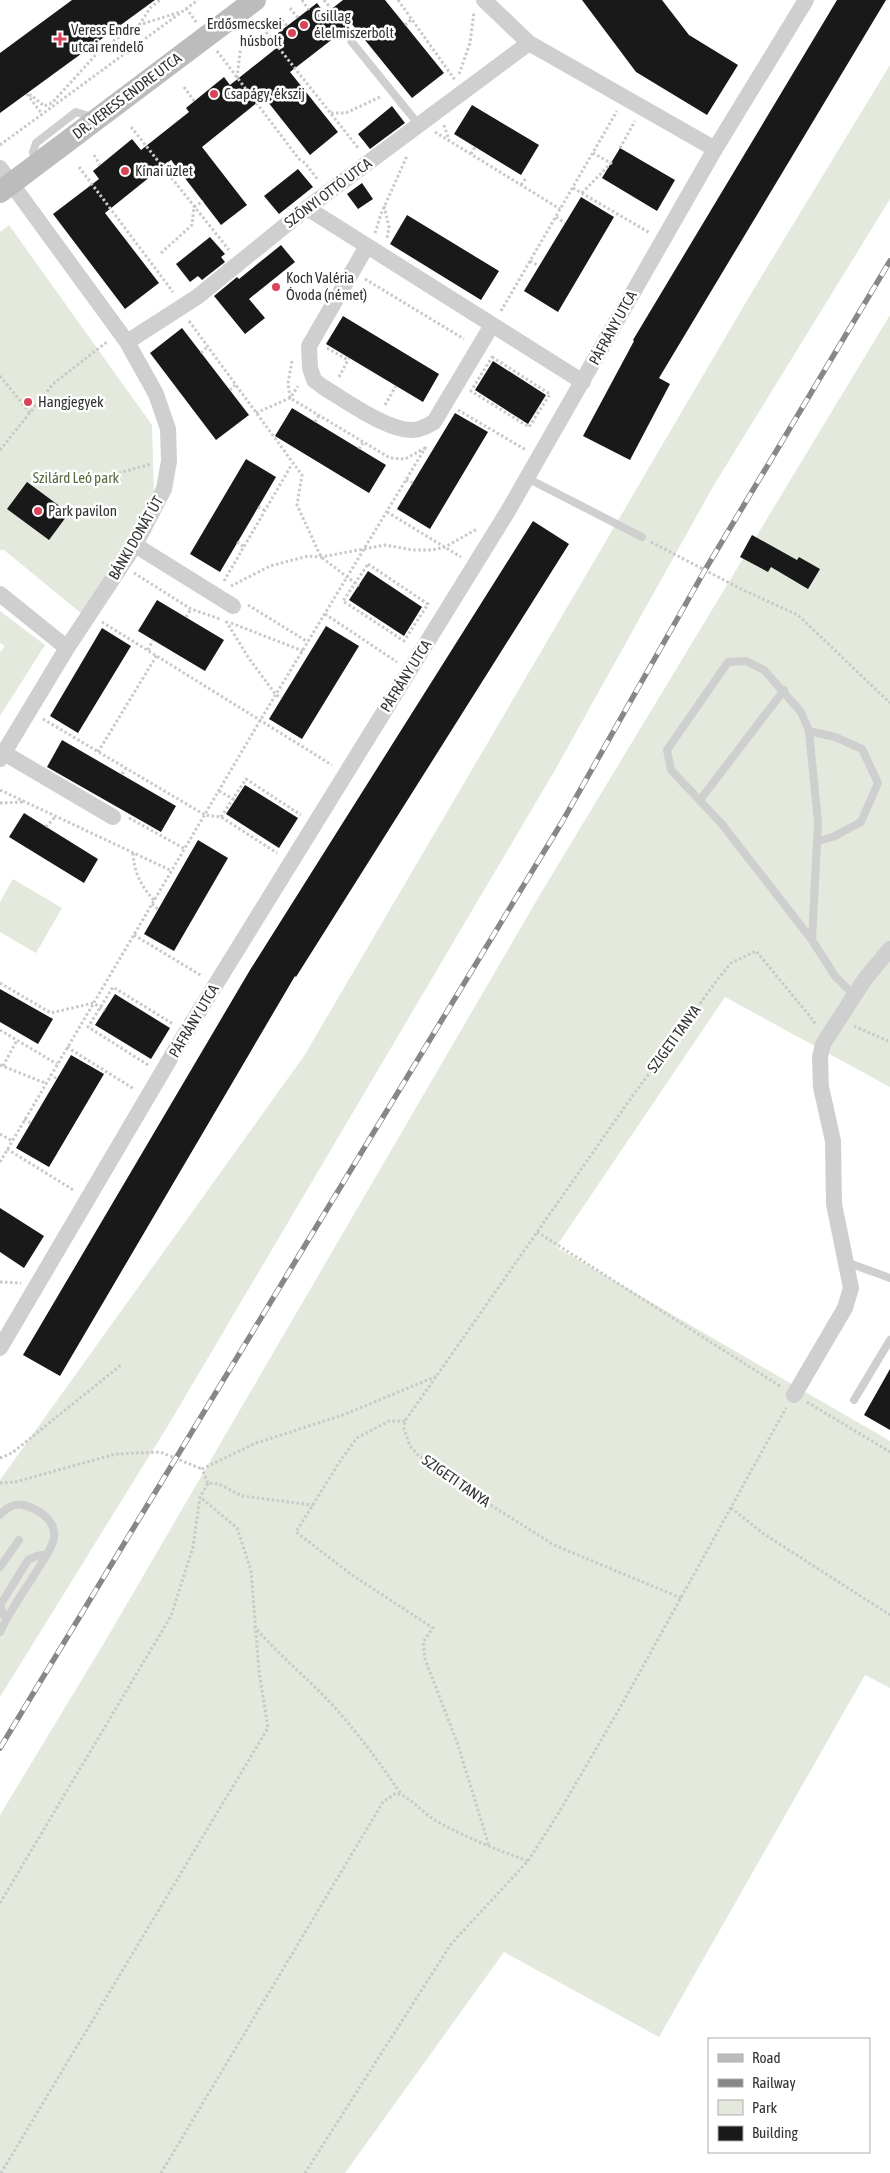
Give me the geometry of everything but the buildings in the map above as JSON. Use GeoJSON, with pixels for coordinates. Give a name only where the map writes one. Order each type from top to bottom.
{"type":"FeatureCollection","features":[{"type":"Feature","properties":{"kind":"street","name":"DR. VERESS ENDRE UTCA"},"geometry":{"type":"LineString","coordinates":[[4,181],[36,165],[255,0]]}},
{"type":"Feature","properties":{"kind":"street"},"geometry":{"type":"LineString","coordinates":[[484,0],[529,43],[621,105],[638,115],[714,149]]}},
{"type":"Feature","properties":{"kind":"street","name":"PÁFRÁNY UTCA"},"geometry":{"type":"LineString","coordinates":[[0,1348],[174,1052],[539,458],[714,149],[806,0]]}},
{"type":"Feature","properties":{"kind":"street","name":"SZŐNYI OTTÓ UTCA"},"geometry":{"type":"LineString","coordinates":[[124,337],[197,296],[307,208],[369,162],[424,126],[529,43]]}},
{"type":"Feature","properties":{"kind":"street","name":"BÁNKI DONÁT ÚT"},"geometry":{"type":"LineString","coordinates":[[2,756],[67,648],[135,545],[164,489],[169,461],[168,429],[156,394],[124,337],[4,181]]}},
{"type":"Feature","properties":{"kind":"street"},"geometry":{"type":"LineString","coordinates":[[307,208],[370,244],[494,321],[583,382]]}},
{"type":"Feature","properties":{"kind":"street"},"geometry":{"type":"LineString","coordinates":[[370,244],[309,346],[310,368],[314,380],[323,387],[392,427],[413,430],[434,422],[494,321]]}},
{"type":"Feature","properties":{"kind":"street"},"geometry":{"type":"LineString","coordinates":[[135,545],[233,609]]}},
{"type":"Feature","properties":{"kind":"street"},"geometry":{"type":"LineString","coordinates":[[0,594],[67,648]]}},
{"type":"Feature","properties":{"kind":"street"},"geometry":{"type":"LineString","coordinates":[[2,756],[117,815]]}},
{"type":"Feature","properties":{"kind":"street"},"geometry":{"type":"LineString","coordinates":[[794,1394],[845,1308],[851,1288],[834,1204],[833,1141],[821,1087],[822,1048],[865,979],[890,950]]}},
{"type":"Feature","properties":{"kind":"lane"},"geometry":{"type":"LineString","coordinates":[[352,38],[392,91],[424,126]]}},
{"type":"Feature","properties":{"kind":"lane"},"geometry":{"type":"LineString","coordinates":[[527,478],[642,538]]}},
{"type":"Feature","properties":{"kind":"lane"},"geometry":{"type":"LineString","coordinates":[[812,940],[818,841],[815,784],[809,731],[801,712],[784,690],[764,670],[746,661],[728,662],[667,750],[671,770],[700,800],[751,860],[812,940],[835,976],[854,996]]}},
{"type":"Feature","properties":{"kind":"lane"},"geometry":{"type":"LineString","coordinates":[[700,800],[784,690]]}},
{"type":"Feature","properties":{"kind":"lane"},"geometry":{"type":"LineString","coordinates":[[809,731],[835,737],[862,749],[878,783],[861,822],[833,837],[818,841]]}},
{"type":"Feature","properties":{"kind":"lane"},"geometry":{"type":"LineString","coordinates":[[846,1262],[890,1278]]}},
{"type":"Feature","properties":{"kind":"lane"},"geometry":{"type":"LineString","coordinates":[[854,1400],[890,1340]]}},
{"type":"Feature","properties":{"kind":"lane"},"geometry":{"type":"LineString","coordinates":[[0,1515],[6,1508],[18,1504],[32,1507],[44,1514],[52,1525],[54,1539],[0,1632]]}},
{"type":"Feature","properties":{"kind":"lane"},"geometry":{"type":"LineString","coordinates":[[0,1567],[19,1540]]}},
{"type":"Feature","properties":{"kind":"lane"},"geometry":{"type":"LineString","coordinates":[[6,1619],[1,1610],[1,1604],[28,1560],[47,1554]]}},
{"type":"Feature","properties":{"kind":"path"},"geometry":{"type":"LineString","coordinates":[[139,26],[151,7],[160,0]]}},
{"type":"Feature","properties":{"kind":"path"},"geometry":{"type":"LineString","coordinates":[[0,145],[198,0]]}},
{"type":"Feature","properties":{"kind":"path"},"geometry":{"type":"LineString","coordinates":[[302,0],[309,10]]}},
{"type":"Feature","properties":{"kind":"path"},"geometry":{"type":"LineString","coordinates":[[324,0],[352,38]]}},
{"type":"Feature","properties":{"kind":"path"},"geometry":{"type":"LineString","coordinates":[[398,0],[456,83]]}},
{"type":"Feature","properties":{"kind":"path"},"geometry":{"type":"LineString","coordinates":[[290,8],[298,18]]}},
{"type":"Feature","properties":{"kind":"path"},"geometry":{"type":"LineString","coordinates":[[456,83],[470,43],[475,9],[481,17]]}},
{"type":"Feature","properties":{"kind":"path"},"geometry":{"type":"LineString","coordinates":[[42,114],[28,95],[44,106],[52,103],[102,48],[139,26],[183,11]]}},
{"type":"Feature","properties":{"kind":"path"},"geometry":{"type":"LineString","coordinates":[[279,16],[287,26]]}},
{"type":"Feature","properties":{"kind":"path"},"geometry":{"type":"LineString","coordinates":[[405,25],[412,19]]}},
{"type":"Feature","properties":{"kind":"path"},"geometry":{"type":"LineString","coordinates":[[263,28],[369,162]]}},
{"type":"Feature","properties":{"kind":"path"},"geometry":{"type":"LineString","coordinates":[[237,78],[241,44]]}},
{"type":"Feature","properties":{"kind":"path"},"geometry":{"type":"LineString","coordinates":[[222,58],[299,159],[305,163],[320,182]]}},
{"type":"Feature","properties":{"kind":"path"},"geometry":{"type":"LineString","coordinates":[[293,76],[298,72]]}},
{"type":"Feature","properties":{"kind":"path"},"geometry":{"type":"LineString","coordinates":[[456,83],[463,77]]}},
{"type":"Feature","properties":{"kind":"path"},"geometry":{"type":"LineString","coordinates":[[184,87],[194,101]]}},
{"type":"Feature","properties":{"kind":"path"},"geometry":{"type":"LineString","coordinates":[[331,113],[346,113],[392,91]]}},
{"type":"Feature","properties":{"kind":"path"},"geometry":{"type":"LineString","coordinates":[[609,107],[621,105]]}},
{"type":"Feature","properties":{"kind":"path"},"geometry":{"type":"LineString","coordinates":[[621,105],[623,115]]}},
{"type":"Feature","properties":{"kind":"path"},"geometry":{"type":"LineString","coordinates":[[494,321],[621,105]]}},
{"type":"Feature","properties":{"kind":"path"},"geometry":{"type":"LineString","coordinates":[[320,110],[325,106]]}},
{"type":"Feature","properties":{"kind":"path"},"geometry":{"type":"LineString","coordinates":[[629,118],[638,115]]}},
{"type":"Feature","properties":{"kind":"path"},"geometry":{"type":"LineString","coordinates":[[638,115],[643,126]]}},
{"type":"Feature","properties":{"kind":"path"},"geometry":{"type":"LineString","coordinates":[[620,148],[638,115]]}},
{"type":"Feature","properties":{"kind":"path"},"geometry":{"type":"LineString","coordinates":[[442,118],[449,140]]}},
{"type":"Feature","properties":{"kind":"path"},"geometry":{"type":"LineString","coordinates":[[424,126],[560,209]]}},
{"type":"Feature","properties":{"kind":"path"},"geometry":{"type":"LineString","coordinates":[[131,127],[230,251]]}},
{"type":"Feature","properties":{"kind":"path"},"geometry":{"type":"LineString","coordinates":[[471,154],[475,147]]}},
{"type":"Feature","properties":{"kind":"path"},"geometry":{"type":"LineString","coordinates":[[370,244],[384,206],[408,153]]}},
{"type":"Feature","properties":{"kind":"path"},"geometry":{"type":"LineString","coordinates":[[582,194],[611,163],[593,153]]}},
{"type":"Feature","properties":{"kind":"path"},"geometry":{"type":"LineString","coordinates":[[94,155],[100,165]]}},
{"type":"Feature","properties":{"kind":"path"},"geometry":{"type":"LineString","coordinates":[[163,167],[172,161]]}},
{"type":"Feature","properties":{"kind":"path"},"geometry":{"type":"LineString","coordinates":[[79,166],[175,297]]}},
{"type":"Feature","properties":{"kind":"path"},"geometry":{"type":"LineString","coordinates":[[521,185],[526,178]]}},
{"type":"Feature","properties":{"kind":"path"},"geometry":{"type":"LineString","coordinates":[[573,188],[655,236]]}},
{"type":"Feature","properties":{"kind":"path"},"geometry":{"type":"LineString","coordinates":[[161,254],[192,225],[194,207],[203,201]]}},
{"type":"Feature","properties":{"kind":"path"},"geometry":{"type":"LineString","coordinates":[[384,206],[389,227],[387,242]]}},
{"type":"Feature","properties":{"kind":"path"},"geometry":{"type":"LineString","coordinates":[[108,216],[112,212]]}},
{"type":"Feature","properties":{"kind":"path"},"geometry":{"type":"LineString","coordinates":[[556,217],[565,223]]}},
{"type":"Feature","properties":{"kind":"path"},"geometry":{"type":"LineString","coordinates":[[138,256],[142,252]]}},
{"type":"Feature","properties":{"kind":"path"},"geometry":{"type":"LineString","coordinates":[[530,260],[539,266]]}},
{"type":"Feature","properties":{"kind":"path"},"geometry":{"type":"LineString","coordinates":[[358,274],[472,344]]}},
{"type":"Feature","properties":{"kind":"path"},"geometry":{"type":"LineString","coordinates":[[188,319],[302,475],[297,505],[321,557],[357,585]]}},
{"type":"Feature","properties":{"kind":"path"},"geometry":{"type":"LineString","coordinates":[[0,450],[53,384],[124,337]]}},
{"type":"Feature","properties":{"kind":"path"},"geometry":{"type":"LineString","coordinates":[[201,353],[208,346]]}},
{"type":"Feature","properties":{"kind":"path"},"geometry":{"type":"LineString","coordinates":[[325,346],[349,359],[337,380]]}},
{"type":"Feature","properties":{"kind":"path"},"geometry":{"type":"LineString","coordinates":[[492,357],[550,394],[529,427],[471,391],[492,357]]}},
{"type":"Feature","properties":{"kind":"path"},"geometry":{"type":"LineString","coordinates":[[290,398],[288,376],[293,358]]}},
{"type":"Feature","properties":{"kind":"path"},"geometry":{"type":"LineString","coordinates":[[256,413],[290,398],[310,368]]}},
{"type":"Feature","properties":{"kind":"path"},"geometry":{"type":"LineString","coordinates":[[0,376],[30,413]]}},
{"type":"Feature","properties":{"kind":"path"},"geometry":{"type":"LineString","coordinates":[[230,390],[236,385]]}},
{"type":"Feature","properties":{"kind":"path"},"geometry":{"type":"LineString","coordinates":[[382,408],[396,386]]}},
{"type":"Feature","properties":{"kind":"path"},"geometry":{"type":"LineString","coordinates":[[290,398],[390,458],[405,458],[425,447]]}},
{"type":"Feature","properties":{"kind":"path"},"geometry":{"type":"LineString","coordinates":[[451,406],[539,458]]}},
{"type":"Feature","properties":{"kind":"path"},"geometry":{"type":"LineString","coordinates":[[315,422],[319,415]]}},
{"type":"Feature","properties":{"kind":"path"},"geometry":{"type":"LineString","coordinates":[[0,1162],[50,1074],[154,903],[261,719],[428,442]]}},
{"type":"Feature","properties":{"kind":"path"},"geometry":{"type":"LineString","coordinates":[[359,449],[363,443]]}},
{"type":"Feature","properties":{"kind":"path"},"geometry":{"type":"LineString","coordinates":[[50,482],[70,478],[98,479],[148,464],[169,461]]}},
{"type":"Feature","properties":{"kind":"path"},"geometry":{"type":"LineString","coordinates":[[292,463],[222,588],[270,566],[308,556],[321,557],[385,545],[413,550],[432,550],[445,547],[482,526]]}},
{"type":"Feature","properties":{"kind":"path"},"geometry":{"type":"LineString","coordinates":[[406,480],[413,483]]}},
{"type":"Feature","properties":{"kind":"path"},"geometry":{"type":"LineString","coordinates":[[258,506],[266,511]]}},
{"type":"Feature","properties":{"kind":"path"},"geometry":{"type":"LineString","coordinates":[[387,512],[475,565]]}},
{"type":"Feature","properties":{"kind":"path"},"geometry":{"type":"LineString","coordinates":[[642,538],[743,590],[798,615],[890,703]]}},
{"type":"Feature","properties":{"kind":"path"},"geometry":{"type":"LineString","coordinates":[[237,542],[244,547]]}},
{"type":"Feature","properties":{"kind":"path"},"geometry":{"type":"LineString","coordinates":[[368,564],[428,604],[404,641],[343,601],[357,585],[368,564]]}},
{"type":"Feature","properties":{"kind":"path"},"geometry":{"type":"LineString","coordinates":[[129,570],[191,609],[233,609],[308,642]]}},
{"type":"Feature","properties":{"kind":"path"},"geometry":{"type":"LineString","coordinates":[[186,618],[191,609]]}},
{"type":"Feature","properties":{"kind":"path"},"geometry":{"type":"LineString","coordinates":[[233,609],[304,649],[311,650]]}},
{"type":"Feature","properties":{"kind":"path"},"geometry":{"type":"LineString","coordinates":[[233,609],[248,657],[276,695],[282,698]]}},
{"type":"Feature","properties":{"kind":"path"},"geometry":{"type":"LineString","coordinates":[[324,614],[400,664]]}},
{"type":"Feature","properties":{"kind":"path"},"geometry":{"type":"LineString","coordinates":[[97,619],[346,773]]}},
{"type":"Feature","properties":{"kind":"path"},"geometry":{"type":"LineString","coordinates":[[148,650],[153,640]]}},
{"type":"Feature","properties":{"kind":"path"},"geometry":{"type":"LineString","coordinates":[[98,752],[156,655]]}},
{"type":"Feature","properties":{"kind":"path"},"geometry":{"type":"LineString","coordinates":[[38,716],[205,815],[221,817],[291,861]]}},
{"type":"Feature","properties":{"kind":"path"},"geometry":{"type":"LineString","coordinates":[[122,774],[126,768]]}},
{"type":"Feature","properties":{"kind":"path"},"geometry":{"type":"LineString","coordinates":[[221,817],[234,800],[246,779],[304,817],[300,823]]}},
{"type":"Feature","properties":{"kind":"path"},"geometry":{"type":"LineString","coordinates":[[0,790],[172,871]]}},
{"type":"Feature","properties":{"kind":"path"},"geometry":{"type":"LineString","coordinates":[[219,791],[234,800]]}},
{"type":"Feature","properties":{"kind":"path"},"geometry":{"type":"LineString","coordinates":[[0,803],[25,802]]}},
{"type":"Feature","properties":{"kind":"path"},"geometry":{"type":"LineString","coordinates":[[117,815],[185,849]]}},
{"type":"Feature","properties":{"kind":"path"},"geometry":{"type":"LineString","coordinates":[[46,827],[55,817]]}},
{"type":"Feature","properties":{"kind":"path"},"geometry":{"type":"LineString","coordinates":[[133,853],[134,867],[139,880],[158,908]]}},
{"type":"Feature","properties":{"kind":"path"},"geometry":{"type":"LineString","coordinates":[[178,862],[184,865]]}},
{"type":"Feature","properties":{"kind":"path"},"geometry":{"type":"LineString","coordinates":[[134,935],[207,979]]}},
{"type":"Feature","properties":{"kind":"path","name":"SZIGETI TANYA"},"geometry":{"type":"LineString","coordinates":[[681,1598],[554,1545],[470,1492],[410,1446],[404,1429],[405,1420],[626,1105],[716,980],[731,963],[756,952],[813,1020],[822,1048]]}},
{"type":"Feature","properties":{"kind":"path"},"geometry":{"type":"LineString","coordinates":[[0,983],[51,1013],[93,1003],[105,1010]]}},
{"type":"Feature","properties":{"kind":"path"},"geometry":{"type":"LineString","coordinates":[[154,1059],[149,1066],[88,1027],[113,987],[175,1026],[171,1032]]}},
{"type":"Feature","properties":{"kind":"path"},"geometry":{"type":"LineString","coordinates":[[839,1019],[890,1042]]}},
{"type":"Feature","properties":{"kind":"path"},"geometry":{"type":"LineString","coordinates":[[0,1030],[57,1064]]}},
{"type":"Feature","properties":{"kind":"path"},"geometry":{"type":"LineString","coordinates":[[17,1040],[2,1066],[45,1083]]}},
{"type":"Feature","properties":{"kind":"path"},"geometry":{"type":"LineString","coordinates":[[67,1047],[139,1093]]}},
{"type":"Feature","properties":{"kind":"path"},"geometry":{"type":"LineString","coordinates":[[50,1074],[57,1079]]}},
{"type":"Feature","properties":{"kind":"path"},"geometry":{"type":"LineString","coordinates":[[24,1119],[31,1123]]}},
{"type":"Feature","properties":{"kind":"path"},"geometry":{"type":"LineString","coordinates":[[0,1134],[12,1141]]}},
{"type":"Feature","properties":{"kind":"path"},"geometry":{"type":"LineString","coordinates":[[7,1149],[80,1194]]}},
{"type":"Feature","properties":{"kind":"path"},"geometry":{"type":"LineString","coordinates":[[536,1232],[890,1452]]}},
{"type":"Feature","properties":{"kind":"path"},"geometry":{"type":"LineString","coordinates":[[0,1282],[27,1283]]}},
{"type":"Feature","properties":{"kind":"path"},"geometry":{"type":"LineString","coordinates":[[0,1458],[12,1453],[121,1365]]}},
{"type":"Feature","properties":{"kind":"path"},"geometry":{"type":"LineString","coordinates":[[202,1469],[256,1443],[343,1415],[437,1376]]}},
{"type":"Feature","properties":{"kind":"path"},"geometry":{"type":"LineString","coordinates":[[305,2173],[451,1944],[528,1862],[621,1706],[794,1394]]}},
{"type":"Feature","properties":{"kind":"path"},"geometry":{"type":"LineString","coordinates":[[405,1420],[389,1421],[358,1438],[340,1461],[296,1532],[352,1575],[434,1628],[423,1642],[424,1659],[458,1745],[490,1847]]}},
{"type":"Feature","properties":{"kind":"path"},"geometry":{"type":"LineString","coordinates":[[0,1483],[15,1482],[116,1454],[160,1452],[202,1469],[208,1483]]}},
{"type":"Feature","properties":{"kind":"path"},"geometry":{"type":"LineString","coordinates":[[208,1483],[219,1484],[242,1496],[313,1505]]}},
{"type":"Feature","properties":{"kind":"path"},"geometry":{"type":"LineString","coordinates":[[0,1903],[171,1616],[193,1547],[200,1497],[208,1483]]}},
{"type":"Feature","properties":{"kind":"path"},"geometry":{"type":"LineString","coordinates":[[1,2173],[268,1728],[254,1626],[251,1570],[237,1528],[200,1497]]}},
{"type":"Feature","properties":{"kind":"path"},"geometry":{"type":"LineString","coordinates":[[731,1508],[764,1534],[890,1615]]}},
{"type":"Feature","properties":{"kind":"path"},"geometry":{"type":"LineString","coordinates":[[254,1626],[266,1641],[321,1693],[380,1764],[401,1795]]}},
{"type":"Feature","properties":{"kind":"path"},"geometry":{"type":"LineString","coordinates":[[161,2173],[383,1802],[396,1793],[407,1797],[436,1821],[490,1847],[528,1862]]}},
{"type":"Feature","properties":{"kind":"green space"},"geometry":{"type":"Polygon","coordinates":[[[890,65],[890,199],[714,485],[555,770],[169,1424],[0,1697],[0,1480],[304,1056],[749,297],[890,65]]]}},
{"type":"Feature","properties":{"kind":"green space","name":"Szilárd Leó park"},"geometry":{"type":"Polygon","coordinates":[[[9,225],[152,425],[154,499],[133,538],[82,614],[4,550],[0,550],[0,232],[9,225]]]}},
{"type":"Feature","properties":{"kind":"green space"},"geometry":{"type":"Polygon","coordinates":[[[890,315],[890,1087],[725,997],[556,1247],[890,1441],[890,1688],[865,1675],[659,2037],[504,1952],[345,2173],[0,2173],[0,1815],[110,1633],[541,893],[890,315]]]}},
{"type":"Feature","properties":{"kind":"green space"},"geometry":{"type":"Polygon","coordinates":[[[0,611],[45,645],[0,716],[0,652],[5,646],[0,643],[0,611]]]}},
{"type":"Feature","properties":{"kind":"green space"},"geometry":{"type":"Polygon","coordinates":[[[13,879],[62,908],[36,953],[0,932],[0,902],[13,879]]]}},
{"type":"Feature","properties":{"kind":"railway"},"geometry":{"type":"LineString","coordinates":[[0,1748],[562,822],[705,570],[890,261]]}},
{"type":"Feature","properties":{"kind":"place","name":"Csillag élelmiszerbolt"},"geometry":{"type":"Point","coordinates":[304,25]}},
{"type":"Feature","properties":{"kind":"place","name":"Erdősmecskei húsbolt"},"geometry":{"type":"Point","coordinates":[292,33]}},
{"type":"Feature","properties":{"kind":"place","name":"Veress Endre utcai rendelő"},"geometry":{"type":"Point","coordinates":[60,39]}},
{"type":"Feature","properties":{"kind":"place","name":"Csapágy, ékszíj"},"geometry":{"type":"Point","coordinates":[214,94]}},
{"type":"Feature","properties":{"kind":"place","name":"Kínai üzlet"},"geometry":{"type":"Point","coordinates":[125,171]}},
{"type":"Feature","properties":{"kind":"place","name":"Koch Valéria Óvoda (német)"},"geometry":{"type":"Point","coordinates":[276,287]}},
{"type":"Feature","properties":{"kind":"place","name":"Hangjegyek"},"geometry":{"type":"Point","coordinates":[28,402]}},
{"type":"Feature","properties":{"kind":"place","name":"Park pavilon"},"geometry":{"type":"Point","coordinates":[38,511]}}]}
